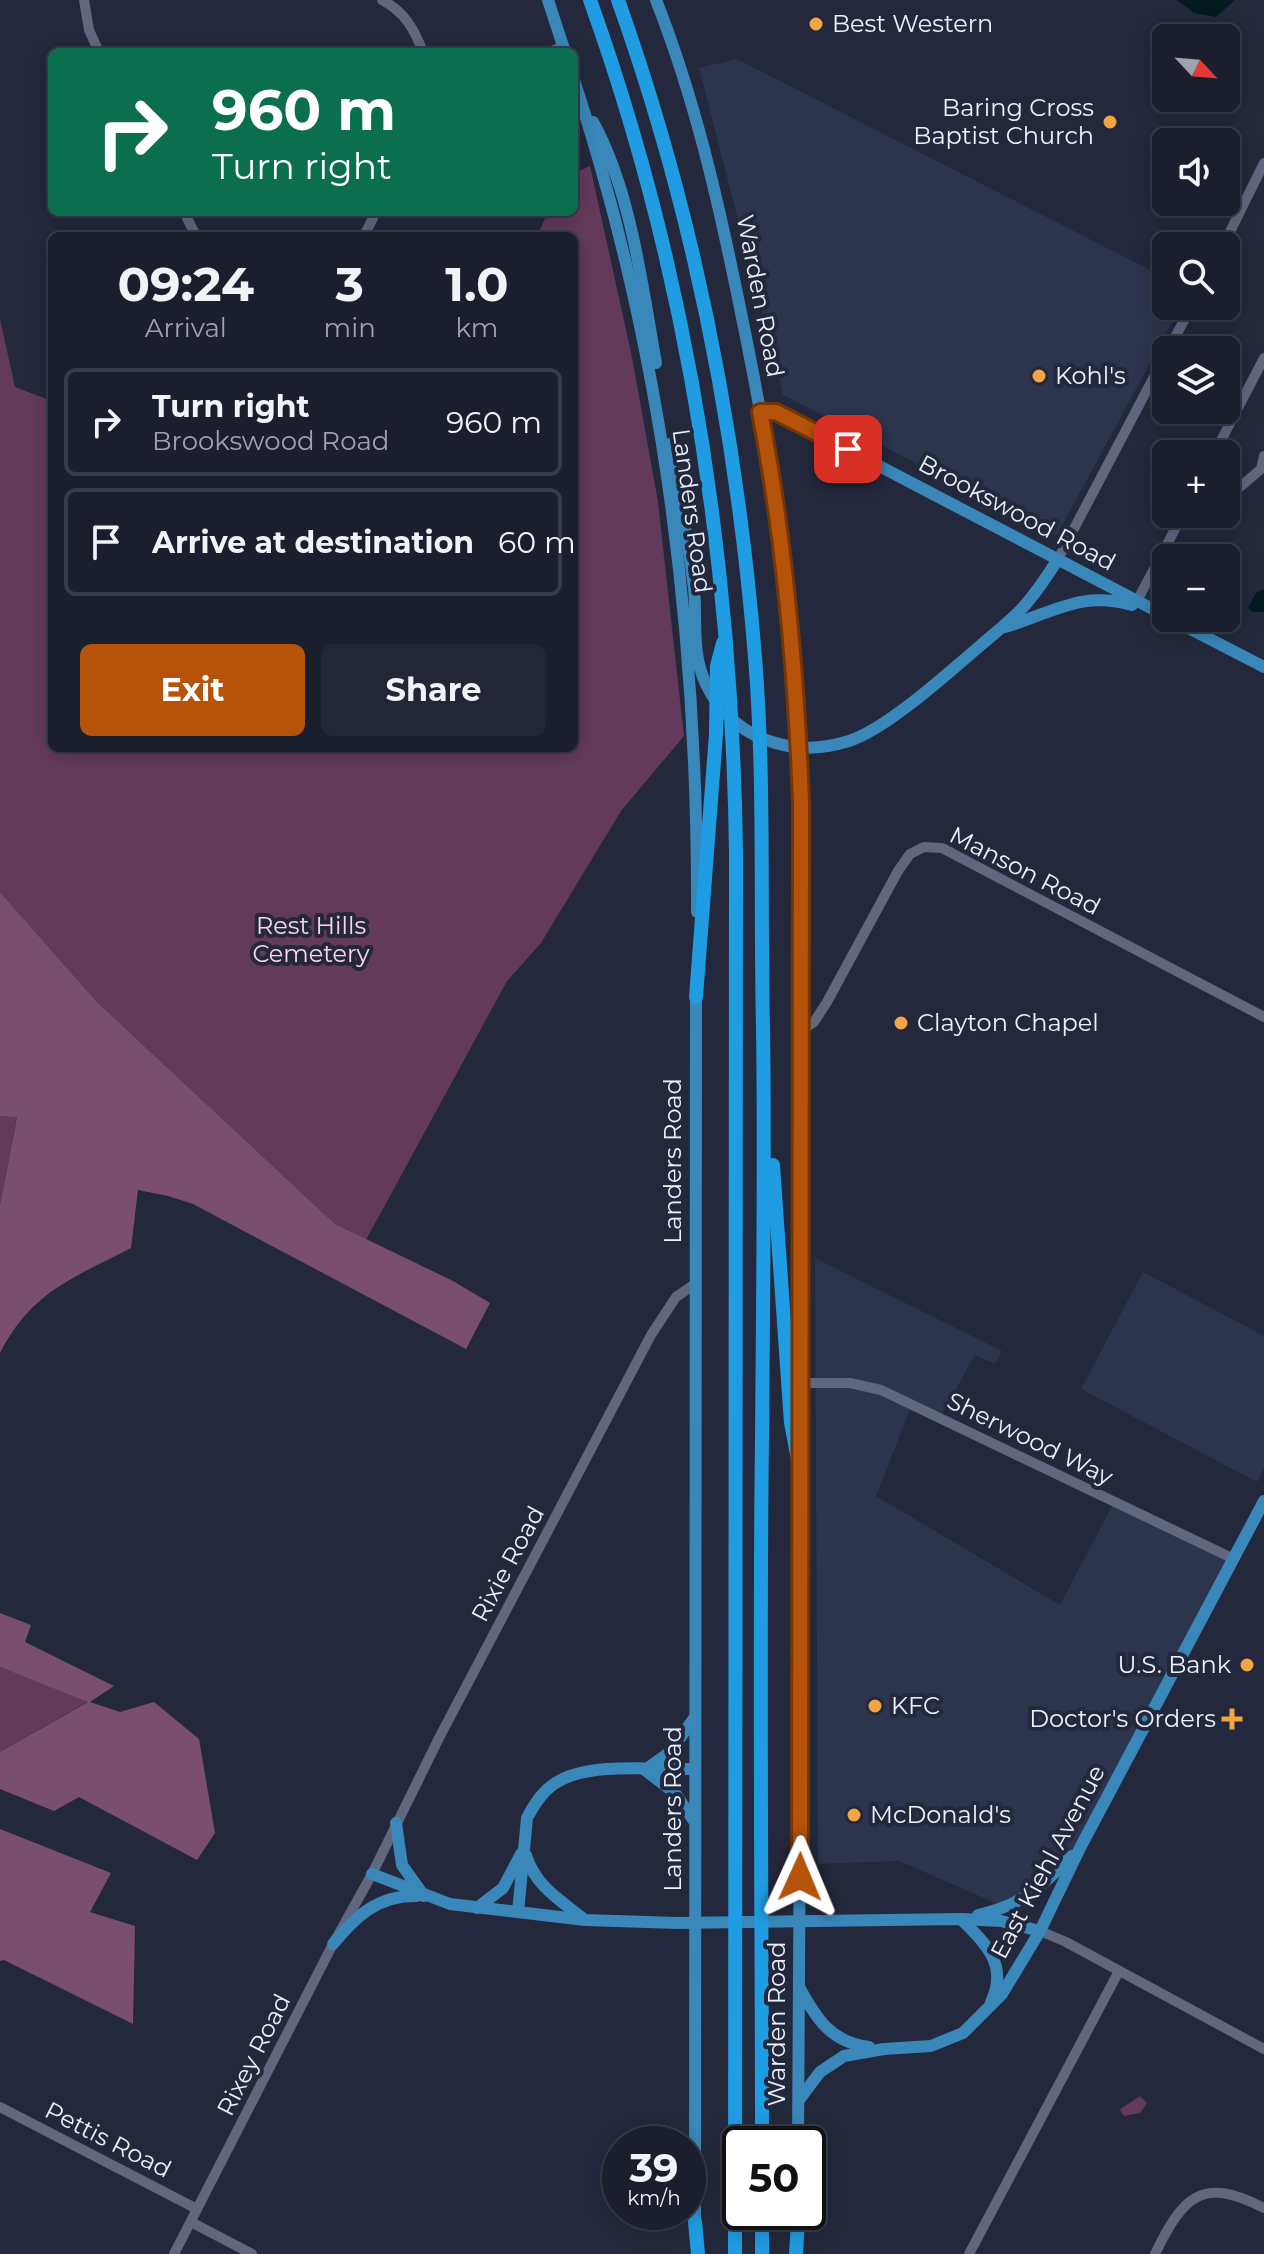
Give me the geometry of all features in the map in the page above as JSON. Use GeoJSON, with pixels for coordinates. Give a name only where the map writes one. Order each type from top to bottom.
{"type":"FeatureCollection","features":[{"type":"Feature","properties":{"kind":"highway"},"geometry":{"type":"LineString","coordinates":[[590,0],[629,120],[676,304],[707,468],[726,631],[736,852],[735,2254]]}},
{"type":"Feature","properties":{"kind":"highway"},"geometry":{"type":"LineString","coordinates":[[618,0],[646,85],[689,243],[713,354],[739,513],[756,663],[761,763],[765,1082],[762,2126]]}},
{"type":"Feature","properties":{"kind":"highway"},"geometry":{"type":"LineString","coordinates":[[696,997],[716,734],[717,666],[726,631]]}},
{"type":"Feature","properties":{"kind":"highway"},"geometry":{"type":"LineString","coordinates":[[765,1082],[782,1272],[791,1423],[801,1475]]}},
{"type":"Feature","properties":{"kind":"highway"},"geometry":{"type":"LineString","coordinates":[[696,2230],[697,2254]]}},
{"type":"Feature","properties":{"kind":"highway"},"geometry":{"type":"LineString","coordinates":[[762,2230],[762,2254]]}},
{"type":"Feature","properties":{"kind":"highway"},"geometry":{"type":"LineString","coordinates":[[797,2254],[798,2230]]}},
{"type":"Feature","properties":{"kind":"main road"},"geometry":{"type":"LineString","coordinates":[[548,0],[564,48]]}},
{"type":"Feature","properties":{"kind":"main road","name":"Warden Road"},"geometry":{"type":"LineString","coordinates":[[656,0],[681,65],[719,199],[760,412],[787,586],[795,670],[801,802],[802,1030],[798,2126]]}},
{"type":"Feature","properties":{"kind":"main road","name":"Landers Road"},"geometry":{"type":"LineString","coordinates":[[578,93],[635,305],[648,366],[670,507],[693,726],[697,862],[695,2126]]}},
{"type":"Feature","properties":{"kind":"main road"},"geometry":{"type":"LineString","coordinates":[[581,102],[605,144],[623,201],[643,286],[694,590],[697,651],[704,682],[723,712],[747,732],[785,748],[815,748],[850,741],[873,729],[944,676],[1000,629],[1025,605],[1058,559]]}},
{"type":"Feature","properties":{"kind":"main road","name":"Brookswood Road"},"geometry":{"type":"LineString","coordinates":[[760,412],[776,412],[1152,609]]}},
{"type":"Feature","properties":{"kind":"main road"},"geometry":{"type":"LineString","coordinates":[[1000,629],[1083,599],[1112,599],[1152,612]]}},
{"type":"Feature","properties":{"kind":"main road","name":"Brookswood Road"},"geometry":{"type":"LineString","coordinates":[[1196,632],[1264,667]]}},
{"type":"Feature","properties":{"kind":"main road","name":"East Kiehl Avenue"},"geometry":{"type":"LineString","coordinates":[[799,2100],[820,2072],[832,2062],[856,2052],[931,2046],[963,2033],[1002,1994],[1040,1931],[1080,1848],[1264,1501]]}},
{"type":"Feature","properties":{"kind":"main road"},"geometry":{"type":"LineString","coordinates":[[645,1770],[670,1752],[695,1717]]}},
{"type":"Feature","properties":{"kind":"main road"},"geometry":{"type":"LineString","coordinates":[[518,1912],[527,1818],[534,1804],[548,1789],[559,1781],[595,1771],[694,1769]]}},
{"type":"Feature","properties":{"kind":"main road"},"geometry":{"type":"LineString","coordinates":[[645,1770],[675,1793],[695,1824]]}},
{"type":"Feature","properties":{"kind":"main road"},"geometry":{"type":"LineString","coordinates":[[396,1823],[402,1865],[424,1896]]}},
{"type":"Feature","properties":{"kind":"main road"},"geometry":{"type":"LineString","coordinates":[[477,1908],[503,1888],[524,1848]]}},
{"type":"Feature","properties":{"kind":"main road"},"geometry":{"type":"LineString","coordinates":[[524,1848],[529,1865],[545,1888],[585,1920]]}},
{"type":"Feature","properties":{"kind":"main road"},"geometry":{"type":"LineString","coordinates":[[961,1919],[1007,1908],[1050,1879],[1080,1848]]}},
{"type":"Feature","properties":{"kind":"main road"},"geometry":{"type":"LineString","coordinates":[[372,1874],[424,1896],[477,1908],[585,1920],[825,1923],[961,1919],[1001,1921],[1040,1931]]}},
{"type":"Feature","properties":{"kind":"main road"},"geometry":{"type":"LineString","coordinates":[[333,1944],[367,1909],[401,1896],[424,1896]]}},
{"type":"Feature","properties":{"kind":"main road"},"geometry":{"type":"LineString","coordinates":[[961,1919],[991,1949],[996,1973],[995,1992],[985,2014]]}},
{"type":"Feature","properties":{"kind":"main road","name":"East Kiehl Avenue"},"geometry":{"type":"LineString","coordinates":[[798,1986],[817,2020],[840,2038],[884,2049]]}},
{"type":"Feature","properties":{"kind":"street"},"geometry":{"type":"LineString","coordinates":[[84,0],[89,30],[97,48]]}},
{"type":"Feature","properties":{"kind":"street"},"geometry":{"type":"LineString","coordinates":[[382,0],[410,22],[421,48]]}},
{"type":"Feature","properties":{"kind":"street"},"geometry":{"type":"LineString","coordinates":[[1230,232],[1264,163]]}},
{"type":"Feature","properties":{"kind":"street"},"geometry":{"type":"LineString","coordinates":[[1221,440],[1264,358]]}},
{"type":"Feature","properties":{"kind":"street"},"geometry":{"type":"LineString","coordinates":[[1058,559],[1152,380]]}},
{"type":"Feature","properties":{"kind":"street"},"geometry":{"type":"LineString","coordinates":[[1240,487],[1261,469],[1264,456]]}},
{"type":"Feature","properties":{"kind":"street"},"geometry":{"type":"LineString","coordinates":[[1137,601],[1176,528]]}},
{"type":"Feature","properties":{"kind":"street","name":"Manson Road"},"geometry":{"type":"LineString","coordinates":[[802,1030],[814,1022],[827,1002],[904,863],[917,850],[934,846],[1264,1017]]}},
{"type":"Feature","properties":{"kind":"street","name":"Rixie Road"},"geometry":{"type":"LineString","coordinates":[[372,1874],[651,1335],[676,1297],[695,1284]]}},
{"type":"Feature","properties":{"kind":"street","name":"Sherwood Way"},"geometry":{"type":"LineString","coordinates":[[802,1383],[850,1383],[881,1390],[1234,1559]]}},
{"type":"Feature","properties":{"kind":"street","name":"Rixey Road"},"geometry":{"type":"LineString","coordinates":[[174,2254],[372,1874]]}},
{"type":"Feature","properties":{"kind":"street"},"geometry":{"type":"LineString","coordinates":[[1040,1931],[1264,2049]]}},
{"type":"Feature","properties":{"kind":"street"},"geometry":{"type":"LineString","coordinates":[[969,2254],[1119,1971]]}},
{"type":"Feature","properties":{"kind":"street","name":"Pettis Road"},"geometry":{"type":"LineString","coordinates":[[0,2107],[197,2209]]}},
{"type":"Feature","properties":{"kind":"street"},"geometry":{"type":"LineString","coordinates":[[1155,2254],[1173,2221],[1189,2202],[1200,2196],[1212,2192],[1233,2194],[1264,2208]]}},
{"type":"Feature","properties":{"kind":"street"},"geometry":{"type":"LineString","coordinates":[[191,2222],[252,2254]]}},
{"type":"Feature","properties":{"kind":"shaded area"},"geometry":{"type":"Polygon","coordinates":[[[1177,0],[1235,0],[1216,17],[1194,13],[1177,0]]]}},
{"type":"Feature","properties":{"kind":"shaded area"},"geometry":{"type":"Polygon","coordinates":[[[737,59],[1152,271],[1152,320],[1173,320],[1165,336],[1152,336],[1152,360],[1057,535],[783,395],[699,68],[737,59]]]}},
{"type":"Feature","properties":{"kind":"shaded area"},"geometry":{"type":"Polygon","coordinates":[[[1264,589],[1264,612],[1253,612],[1248,608],[1256,593],[1264,589]]]}},
{"type":"Feature","properties":{"kind":"shaded area"},"geometry":{"type":"Polygon","coordinates":[[[0,892],[97,1002],[335,1224],[453,1281],[490,1303],[466,1349],[193,1204],[138,1190],[131,1248],[72,1278],[40,1301],[25,1315],[0,1353],[0,1205],[17,1117],[0,1116],[0,892]]]}},
{"type":"Feature","properties":{"kind":"shaded area"},"geometry":{"type":"Polygon","coordinates":[[[815,1258],[1002,1351],[995,1364],[975,1355],[940,1418],[912,1404],[876,1496],[1060,1605],[1114,1502],[1236,1555],[1080,1848],[1007,1908],[899,1861],[818,1864],[815,1258]]]}},
{"type":"Feature","properties":{"kind":"shaded area"},"geometry":{"type":"Polygon","coordinates":[[[1143,1272],[1264,1336],[1264,1468],[1257,1482],[1081,1389],[1143,1272]]]}},
{"type":"Feature","properties":{"kind":"shaded area"},"geometry":{"type":"Polygon","coordinates":[[[0,1613],[31,1625],[25,1642],[114,1686],[90,1702],[120,1712],[154,1702],[199,1739],[215,1833],[197,1860],[79,1797],[54,1811],[0,1789],[0,1752],[88,1702],[0,1667],[0,1613]]]}},
{"type":"Feature","properties":{"kind":"shaded area"},"geometry":{"type":"Polygon","coordinates":[[[0,1829],[111,1873],[90,1912],[135,1926],[133,2024],[4,1960],[0,1961],[0,1829]]]}},
{"type":"Feature","properties":{"kind":"green space","name":"Rest Hills Cemetery"},"geometry":{"type":"Polygon","coordinates":[[[590,166],[632,357],[658,502],[684,736],[621,811],[541,943],[507,981],[366,1240],[335,1224],[97,1002],[0,892],[0,319],[15,387],[48,399],[48,752],[578,752],[578,232],[539,232],[546,216],[578,216],[578,171],[590,166]]]}},
{"type":"Feature","properties":{"kind":"green space"},"geometry":{"type":"Polygon","coordinates":[[[0,1116],[17,1116],[0,1205],[0,1116]]]}},
{"type":"Feature","properties":{"kind":"green space"},"geometry":{"type":"Polygon","coordinates":[[[0,1667],[89,1701],[0,1752],[0,1667]]]}},
{"type":"Feature","properties":{"kind":"green space"},"geometry":{"type":"Polygon","coordinates":[[[1140,2096],[1147,2103],[1140,2113],[1124,2116],[1120,2110],[1140,2096]]]}},
{"type":"Feature","properties":{"kind":"place","name":"Best Western"},"geometry":{"type":"Point","coordinates":[816,24]}},
{"type":"Feature","properties":{"kind":"place","name":"Baring Cross Baptist Church"},"geometry":{"type":"Point","coordinates":[1110,122]}},
{"type":"Feature","properties":{"kind":"place","name":"Kohl's"},"geometry":{"type":"Point","coordinates":[1039,376]}},
{"type":"Feature","properties":{"kind":"place","name":"Clayton Chapel"},"geometry":{"type":"Point","coordinates":[901,1023]}},
{"type":"Feature","properties":{"kind":"place","name":"U.S. Bank"},"geometry":{"type":"Point","coordinates":[1247,1665]}},
{"type":"Feature","properties":{"kind":"place","name":"KFC"},"geometry":{"type":"Point","coordinates":[875,1706]}},
{"type":"Feature","properties":{"kind":"place","name":"Doctor's Orders"},"geometry":{"type":"Point","coordinates":[1232,1719]}},
{"type":"Feature","properties":{"kind":"place","name":"McDonald's"},"geometry":{"type":"Point","coordinates":[854,1815]}},
{"type":"Feature","properties":{"kind":"route"},"geometry":{"type":"LineString","coordinates":[[800,1877],[801,802],[795,670],[787,586],[760,412],[776,412],[848,449]]}}]}
